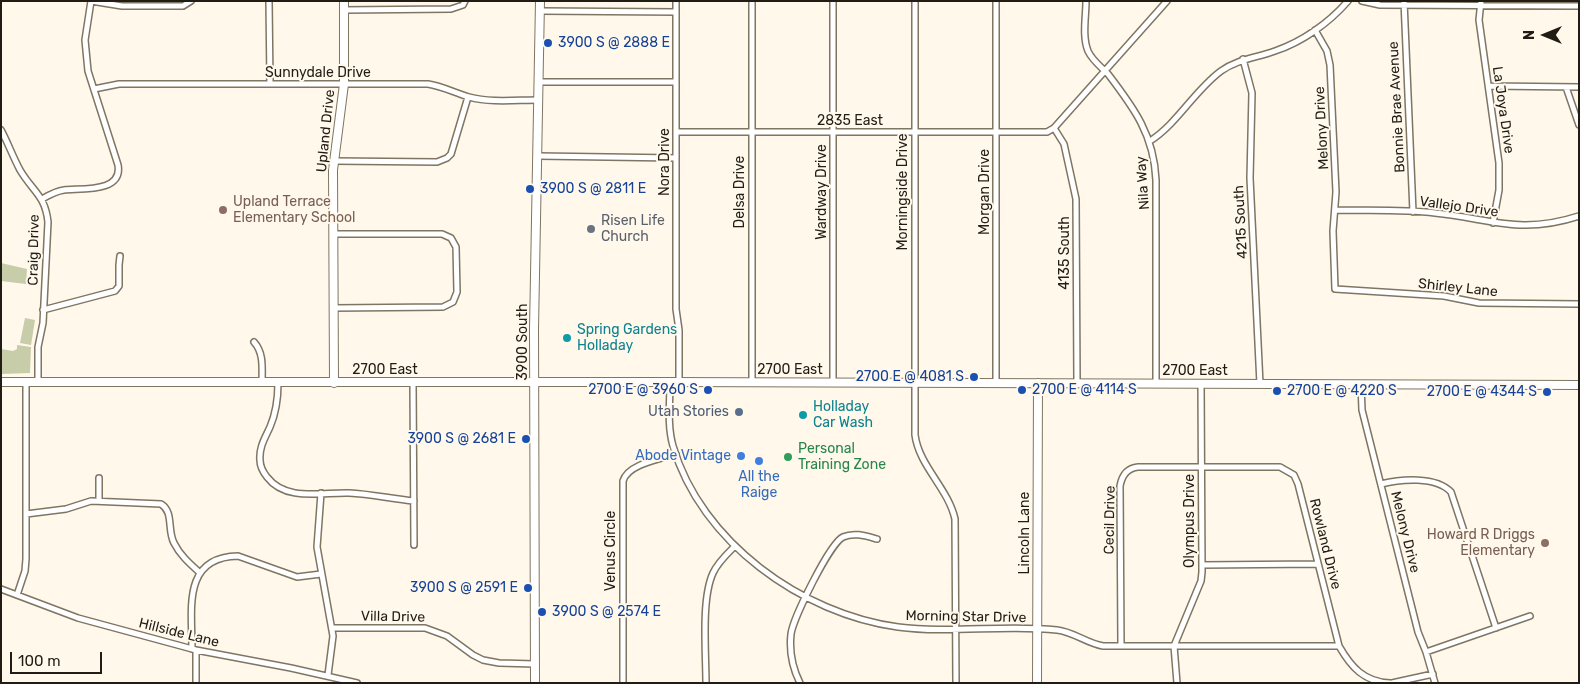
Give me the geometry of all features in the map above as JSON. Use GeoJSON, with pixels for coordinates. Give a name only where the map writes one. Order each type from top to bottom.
{"type":"FeatureCollection","features":[{"type":"Feature","properties":{"kind":"street"},"geometry":{"type":"LineString","coordinates":[[42,199],[63,190],[101,187],[112,181],[118,174],[118,164],[88,71],[86,31],[91,1],[122,6],[180,6],[187,5],[192,1]]}},
{"type":"Feature","properties":{"kind":"street"},"geometry":{"type":"LineString","coordinates":[[269,1],[270,84]]}},
{"type":"Feature","properties":{"kind":"street","name":"3900 South"},"geometry":{"type":"LineString","coordinates":[[535,683],[534,337],[540,100],[540,1]]}},
{"type":"Feature","properties":{"kind":"street","name":"Nora Drive"},"geometry":{"type":"LineString","coordinates":[[674,382],[679,330],[676,309],[676,1]]}},
{"type":"Feature","properties":{"kind":"street","name":"Delsa Drive"},"geometry":{"type":"LineString","coordinates":[[752,1],[752,382]]}},
{"type":"Feature","properties":{"kind":"street","name":"Wardway Drive"},"geometry":{"type":"LineString","coordinates":[[833,1],[833,383]]}},
{"type":"Feature","properties":{"kind":"street","name":"Morningside Drive"},"geometry":{"type":"LineString","coordinates":[[915,1],[915,435],[921,456],[949,501],[955,519],[956,683]]}},
{"type":"Feature","properties":{"kind":"street","name":"Morgan Drive"},"geometry":{"type":"LineString","coordinates":[[996,1],[996,383]]}},
{"type":"Feature","properties":{"kind":"street","name":"Nila Way"},"geometry":{"type":"LineString","coordinates":[[1086,1],[1086,44],[1090,54],[1136,111],[1150,141],[1154,160],[1156,180],[1156,383]]}},
{"type":"Feature","properties":{"kind":"street"},"geometry":{"type":"LineString","coordinates":[[1054,128],[1167,1]]}},
{"type":"Feature","properties":{"kind":"street"},"geometry":{"type":"LineString","coordinates":[[1150,141],[1162,133],[1216,75],[1226,67],[1243,59],[1276,51],[1315,30],[1348,1]]}},
{"type":"Feature","properties":{"kind":"street"},"geometry":{"type":"LineString","coordinates":[[1362,1],[1380,5],[1404,3],[1481,3],[1579,6]]}},
{"type":"Feature","properties":{"kind":"street"},"geometry":{"type":"LineString","coordinates":[[344,5],[451,9],[464,3]]}},
{"type":"Feature","properties":{"kind":"street","name":"Bonnie Brae Avenue"},"geometry":{"type":"LineString","coordinates":[[1404,3],[1413,212]]}},
{"type":"Feature","properties":{"kind":"street","name":"La Joya Drive"},"geometry":{"type":"LineString","coordinates":[[1481,3],[1479,20],[1500,172],[1493,223]]}},
{"type":"Feature","properties":{"kind":"street","name":"Upland Drive"},"geometry":{"type":"LineString","coordinates":[[334,383],[334,161],[344,84],[344,5]]}},
{"type":"Feature","properties":{"kind":"street"},"geometry":{"type":"LineString","coordinates":[[540,11],[676,12]]}},
{"type":"Feature","properties":{"kind":"street","name":"Melony Drive"},"geometry":{"type":"LineString","coordinates":[[1315,30],[1325,46],[1330,60],[1336,192],[1333,231],[1335,289]]}},
{"type":"Feature","properties":{"kind":"street","name":"4215 South"},"geometry":{"type":"LineString","coordinates":[[1243,59],[1252,93],[1250,178],[1260,384]]}},
{"type":"Feature","properties":{"kind":"street"},"geometry":{"type":"LineString","coordinates":[[540,82],[676,82]]}},
{"type":"Feature","properties":{"kind":"street","name":"Sunnydale Drive"},"geometry":{"type":"LineString","coordinates":[[94,89],[119,84],[428,84],[468,97],[496,100],[540,100]]}},
{"type":"Feature","properties":{"kind":"street"},"geometry":{"type":"LineString","coordinates":[[1488,86],[1579,86]]}},
{"type":"Feature","properties":{"kind":"street"},"geometry":{"type":"LineString","coordinates":[[1566,86],[1579,125]]}},
{"type":"Feature","properties":{"kind":"street"},"geometry":{"type":"LineString","coordinates":[[334,161],[437,162],[449,156],[468,97]]}},
{"type":"Feature","properties":{"kind":"street","name":"2835 East"},"geometry":{"type":"LineString","coordinates":[[676,132],[996,133],[1044,132],[1054,128]]}},
{"type":"Feature","properties":{"kind":"street","name":"4135 South"},"geometry":{"type":"LineString","coordinates":[[1054,128],[1064,144],[1076,199],[1077,383]]}},
{"type":"Feature","properties":{"kind":"street","name":"Craig Drive"},"geometry":{"type":"LineString","coordinates":[[1,130],[20,170],[42,199],[47,212],[43,310],[38,347],[38,382]]}},
{"type":"Feature","properties":{"kind":"street"},"geometry":{"type":"LineString","coordinates":[[538,156],[676,158]]}},
{"type":"Feature","properties":{"kind":"street","name":"Vallejo Drive"},"geometry":{"type":"LineString","coordinates":[[1335,210],[1439,213],[1514,226],[1542,225],[1579,216]]}},
{"type":"Feature","properties":{"kind":"street"},"geometry":{"type":"LineString","coordinates":[[334,234],[442,234],[453,240],[457,250],[457,292],[453,302],[443,307],[334,308]]}},
{"type":"Feature","properties":{"kind":"street"},"geometry":{"type":"LineString","coordinates":[[43,310],[115,291],[119,286],[120,256]]}},
{"type":"Feature","properties":{"kind":"street","name":"Shirley Lane"},"geometry":{"type":"LineString","coordinates":[[1335,289],[1444,296],[1479,303],[1579,304]]}},
{"type":"Feature","properties":{"kind":"street"},"geometry":{"type":"LineString","coordinates":[[254,342],[260,348],[262,357],[262,383]]}},
{"type":"Feature","properties":{"kind":"street","name":"2700 East"},"geometry":{"type":"LineString","coordinates":[[1,382],[1579,385]]}},
{"type":"Feature","properties":{"kind":"street"},"geometry":{"type":"LineString","coordinates":[[17,595],[25,571],[26,382]]}},
{"type":"Feature","properties":{"kind":"street"},"geometry":{"type":"LineString","coordinates":[[413,382],[414,545]]}},
{"type":"Feature","properties":{"kind":"street","name":"Morning Star Drive"},"geometry":{"type":"LineString","coordinates":[[674,382],[670,426],[676,454],[700,501],[735,546],[767,574],[806,598],[830,609],[874,622],[913,628],[1064,631],[1086,642],[1097,645],[1339,646]]}},
{"type":"Feature","properties":{"kind":"street"},"geometry":{"type":"LineString","coordinates":[[278,383],[276,410],[260,453],[261,466],[270,482],[279,489],[293,494],[349,493],[414,501]]}},
{"type":"Feature","properties":{"kind":"street","name":"Lincoln Lane"},"geometry":{"type":"LineString","coordinates":[[1037,683],[1038,383]]}},
{"type":"Feature","properties":{"kind":"street","name":"Olympus Drive"},"geometry":{"type":"LineString","coordinates":[[1177,683],[1174,646],[1201,581],[1201,383]]}},
{"type":"Feature","properties":{"kind":"street","name":"Melony Drive"},"geometry":{"type":"LineString","coordinates":[[1361,384],[1362,410],[1418,632],[1435,683]]}},
{"type":"Feature","properties":{"kind":"street","name":"Venus Circle"},"geometry":{"type":"LineString","coordinates":[[623,683],[624,478],[634,468],[676,454]]}},
{"type":"Feature","properties":{"kind":"street","name":"Rowland Drive"},"geometry":{"type":"LineString","coordinates":[[1202,466],[1280,467],[1294,475],[1298,484],[1339,646],[1345,656],[1360,674],[1375,681],[1391,683],[1433,674]]}},
{"type":"Feature","properties":{"kind":"street","name":"Cecil Drive"},"geometry":{"type":"LineString","coordinates":[[1121,646],[1120,486],[1122,477],[1126,472],[1135,467],[1202,466]]}},
{"type":"Feature","properties":{"kind":"street"},"geometry":{"type":"LineString","coordinates":[[99,478],[100,500]]}},
{"type":"Feature","properties":{"kind":"street"},"geometry":{"type":"LineString","coordinates":[[1381,484],[1400,480],[1413,480],[1446,487],[1451,492],[1496,628]]}},
{"type":"Feature","properties":{"kind":"street"},"geometry":{"type":"LineString","coordinates":[[321,493],[317,541],[333,643],[328,675]]}},
{"type":"Feature","properties":{"kind":"street"},"geometry":{"type":"LineString","coordinates":[[26,514],[66,509],[84,502],[100,500],[156,503],[164,506],[169,512],[172,540],[178,552],[199,572]]}},
{"type":"Feature","properties":{"kind":"street"},"geometry":{"type":"LineString","coordinates":[[800,683],[792,664],[790,643],[794,622],[833,545],[838,540],[853,534],[877,539]]}},
{"type":"Feature","properties":{"kind":"street"},"geometry":{"type":"LineString","coordinates":[[706,683],[706,604],[708,589],[717,565],[735,546]]}},
{"type":"Feature","properties":{"kind":"street"},"geometry":{"type":"LineString","coordinates":[[196,683],[192,597],[199,572],[221,558],[238,556],[298,577],[321,574]]}},
{"type":"Feature","properties":{"kind":"street"},"geometry":{"type":"LineString","coordinates":[[1202,565],[1318,564]]}},
{"type":"Feature","properties":{"kind":"street","name":"Hillside Lane"},"geometry":{"type":"LineString","coordinates":[[1,589],[78,618],[194,650],[328,675],[357,683]]}},
{"type":"Feature","properties":{"kind":"street"},"geometry":{"type":"LineString","coordinates":[[1426,652],[1530,616]]}},
{"type":"Feature","properties":{"kind":"street","name":"Villa Drive"},"geometry":{"type":"LineString","coordinates":[[332,628],[425,628],[447,636],[483,660],[499,663],[535,664]]}},
{"type":"Feature","properties":{"kind":"green space"},"geometry":{"type":"Polygon","coordinates":[[[1,263],[27,269],[26,284],[1,281],[1,263]]]}},
{"type":"Feature","properties":{"kind":"green space"},"geometry":{"type":"Polygon","coordinates":[[[25,318],[35,320],[31,345],[20,343],[25,318]]]}},
{"type":"Feature","properties":{"kind":"green space"},"geometry":{"type":"Polygon","coordinates":[[[17,345],[31,347],[30,373],[1,374],[1,349],[13,351],[17,349],[17,345]]]}},
{"type":"Feature","properties":{"kind":"place","name":"3900 S @ 2888 E"},"geometry":{"type":"Point","coordinates":[548,43]}},
{"type":"Feature","properties":{"kind":"place","name":"3900 S @ 2811 E"},"geometry":{"type":"Point","coordinates":[530,189]}},
{"type":"Feature","properties":{"kind":"place","name":"Upland Terrace Elementary School"},"geometry":{"type":"Point","coordinates":[223,210]}},
{"type":"Feature","properties":{"kind":"place","name":"Risen Life Church"},"geometry":{"type":"Point","coordinates":[591,229]}},
{"type":"Feature","properties":{"kind":"place","name":"Spring Gardens Holladay"},"geometry":{"type":"Point","coordinates":[567,338]}},
{"type":"Feature","properties":{"kind":"place","name":"2700 E @ 4081 S"},"geometry":{"type":"Point","coordinates":[974,377]}},
{"type":"Feature","properties":{"kind":"place","name":"2700 E @ 3960 S"},"geometry":{"type":"Point","coordinates":[708,390]}},
{"type":"Feature","properties":{"kind":"place","name":"2700 E @ 4114 S"},"geometry":{"type":"Point","coordinates":[1022,390]}},
{"type":"Feature","properties":{"kind":"place","name":"2700 E @ 4220 S"},"geometry":{"type":"Point","coordinates":[1277,391]}},
{"type":"Feature","properties":{"kind":"place","name":"2700 E @ 4344 S"},"geometry":{"type":"Point","coordinates":[1547,392]}},
{"type":"Feature","properties":{"kind":"place","name":"Utah Stories"},"geometry":{"type":"Point","coordinates":[739,412]}},
{"type":"Feature","properties":{"kind":"place","name":"Holladay Car Wash"},"geometry":{"type":"Point","coordinates":[803,415]}},
{"type":"Feature","properties":{"kind":"place","name":"3900 S @ 2681 E"},"geometry":{"type":"Point","coordinates":[526,439]}},
{"type":"Feature","properties":{"kind":"place","name":"Abode Vintage"},"geometry":{"type":"Point","coordinates":[741,456]}},
{"type":"Feature","properties":{"kind":"place","name":"Personal Training Zone"},"geometry":{"type":"Point","coordinates":[788,457]}},
{"type":"Feature","properties":{"kind":"place","name":"All the Raige"},"geometry":{"type":"Point","coordinates":[759,461]}},
{"type":"Feature","properties":{"kind":"place","name":"Howard R Driggs Elementary"},"geometry":{"type":"Point","coordinates":[1545,543]}},
{"type":"Feature","properties":{"kind":"place","name":"3900 S @ 2591 E"},"geometry":{"type":"Point","coordinates":[528,588]}},
{"type":"Feature","properties":{"kind":"place","name":"3900 S @ 2574 E"},"geometry":{"type":"Point","coordinates":[542,612]}}]}
